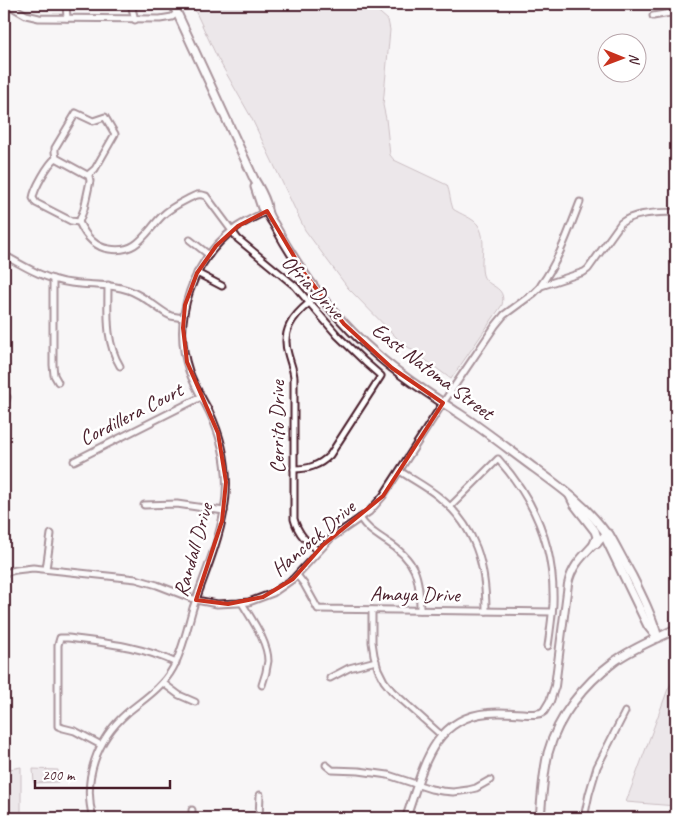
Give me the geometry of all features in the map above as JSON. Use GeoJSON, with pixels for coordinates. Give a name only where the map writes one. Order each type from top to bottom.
{"type":"FeatureCollection","features":[{"type":"Feature","properties":{"kind":"main road","name":"East Natoma Street"},"geometry":{"type":"LineString","coordinates":[[173,4],[254,180],[267,204],[267,211],[273,224],[320,296],[344,324],[392,368],[568,493],[590,513],[606,534],[609,534],[614,543],[640,592],[658,638]]}},
{"type":"Feature","properties":{"kind":"main road"},"geometry":{"type":"LineString","coordinates":[[568,493],[595,531],[596,538],[594,544]]}},
{"type":"Feature","properties":{"kind":"main road"},"geometry":{"type":"LineString","coordinates":[[540,818],[548,754],[556,731],[567,711],[592,681],[615,661],[676,629]]}},
{"type":"Feature","properties":{"kind":"street"},"geometry":{"type":"LineString","coordinates":[[7,4],[31,17],[135,20],[166,18],[172,17],[177,13]]}},
{"type":"Feature","properties":{"kind":"street"},"geometry":{"type":"LineString","coordinates":[[66,4],[67,18]]}},
{"type":"Feature","properties":{"kind":"street"},"geometry":{"type":"LineString","coordinates":[[131,4],[135,20]]}},
{"type":"Feature","properties":{"kind":"street"},"geometry":{"type":"LineString","coordinates":[[653,16],[676,12]]}},
{"type":"Feature","properties":{"kind":"street"},"geometry":{"type":"LineString","coordinates":[[56,158],[56,148],[76,113],[93,122],[104,117],[115,134],[95,169],[88,175]]}},
{"type":"Feature","properties":{"kind":"street"},"geometry":{"type":"LineString","coordinates":[[56,158],[88,175],[90,181],[79,222],[63,217],[36,202],[33,198],[34,192],[50,163],[56,158]]}},
{"type":"Feature","properties":{"kind":"street","name":"Ofria Drive"},"geometry":{"type":"LineString","coordinates":[[79,222],[89,237],[97,244],[111,250],[123,249],[139,242],[161,217],[177,204],[196,195],[208,198],[245,246],[295,286],[338,336],[381,376],[330,455],[316,466],[294,469]]}},
{"type":"Feature","properties":{"kind":"street"},"geometry":{"type":"LineString","coordinates":[[541,286],[558,256],[580,202]]}},
{"type":"Feature","properties":{"kind":"street","name":"Randall Drive"},"geometry":{"type":"LineString","coordinates":[[93,818],[90,804],[90,783],[93,765],[101,745],[122,718],[163,683],[176,663],[219,532],[224,511],[226,482],[224,454],[216,427],[194,383],[183,341],[183,318],[188,296],[197,273],[209,255],[238,226],[267,211]]}},
{"type":"Feature","properties":{"kind":"street"},"geometry":{"type":"LineString","coordinates":[[541,286],[588,270],[625,220],[636,216],[676,212]]}},
{"type":"Feature","properties":{"kind":"street"},"geometry":{"type":"LineString","coordinates":[[190,240],[209,255]]}},
{"type":"Feature","properties":{"kind":"street"},"geometry":{"type":"LineString","coordinates":[[4,255],[53,279],[71,284],[108,285],[129,290],[167,314],[183,318]]}},
{"type":"Feature","properties":{"kind":"street"},"geometry":{"type":"LineString","coordinates":[[197,273],[222,286]]}},
{"type":"Feature","properties":{"kind":"street"},"geometry":{"type":"LineString","coordinates":[[53,279],[52,365],[58,382]]}},
{"type":"Feature","properties":{"kind":"street"},"geometry":{"type":"LineString","coordinates":[[108,285],[109,338],[120,366]]}},
{"type":"Feature","properties":{"kind":"street","name":"Hancock Drive"},"geometry":{"type":"LineString","coordinates":[[4,574],[24,569],[46,569],[136,579],[196,600],[217,604],[242,603],[272,593],[297,575],[331,538],[368,512],[380,500],[499,320],[541,286]]}},
{"type":"Feature","properties":{"kind":"street","name":"Cerrito Drive"},"geometry":{"type":"LineString","coordinates":[[309,303],[293,318],[286,338],[287,352],[293,372],[294,514],[304,539],[318,551]]}},
{"type":"Feature","properties":{"kind":"street"},"geometry":{"type":"LineString","coordinates":[[4,408],[7,397]]}},
{"type":"Feature","properties":{"kind":"street","name":"Cordillera Court"},"geometry":{"type":"LineString","coordinates":[[74,461],[201,397]]}},
{"type":"Feature","properties":{"kind":"street"},"geometry":{"type":"LineString","coordinates":[[450,507],[498,459],[510,472],[533,509],[548,550],[552,577],[552,612],[548,646]]}},
{"type":"Feature","properties":{"kind":"street"},"geometry":{"type":"LineString","coordinates":[[400,471],[431,491],[450,507],[468,532],[479,556],[484,577],[486,611]]}},
{"type":"Feature","properties":{"kind":"street"},"geometry":{"type":"LineString","coordinates":[[144,505],[177,504],[224,511]]}},
{"type":"Feature","properties":{"kind":"street"},"geometry":{"type":"LineString","coordinates":[[360,518],[368,529],[395,546],[408,559],[418,579],[420,610]]}},
{"type":"Feature","properties":{"kind":"street"},"geometry":{"type":"LineString","coordinates":[[46,569],[51,534]]}},
{"type":"Feature","properties":{"kind":"street"},"geometry":{"type":"LineString","coordinates":[[406,818],[428,755],[441,735],[459,722],[480,714],[495,712],[535,714],[541,713],[544,710],[553,694],[557,679],[568,584],[572,571],[594,544],[597,544],[606,534]]}},
{"type":"Feature","properties":{"kind":"street","name":"Amaya Drive"},"geometry":{"type":"LineString","coordinates":[[297,575],[318,609],[552,612]]}},
{"type":"Feature","properties":{"kind":"street"},"geometry":{"type":"LineString","coordinates":[[242,603],[267,651],[268,664],[262,685]]}},
{"type":"Feature","properties":{"kind":"street"},"geometry":{"type":"LineString","coordinates":[[372,610],[372,642],[376,661],[384,681],[392,691],[441,735]]}},
{"type":"Feature","properties":{"kind":"street"},"geometry":{"type":"LineString","coordinates":[[101,745],[75,731],[58,726],[58,646],[60,638],[146,650],[176,663]]}},
{"type":"Feature","properties":{"kind":"street"},"geometry":{"type":"LineString","coordinates":[[330,678],[350,668],[376,661]]}},
{"type":"Feature","properties":{"kind":"street"},"geometry":{"type":"LineString","coordinates":[[163,683],[179,695],[195,702]]}},
{"type":"Feature","properties":{"kind":"street"},"geometry":{"type":"LineString","coordinates":[[584,818],[597,767],[625,712]]}},
{"type":"Feature","properties":{"kind":"street"},"geometry":{"type":"LineString","coordinates":[[326,765],[332,770],[376,773],[442,791],[453,792],[476,788],[490,780]]}},
{"type":"Feature","properties":{"kind":"street"},"geometry":{"type":"LineString","coordinates":[[260,795],[260,818]]}},
{"type":"Feature","properties":{"kind":"street"},"geometry":{"type":"LineString","coordinates":[[192,810],[192,818]]}},
{"type":"Feature","properties":{"kind":"highlighted area"},"geometry":{"type":"Polygon","coordinates":[[[267,211],[304,273],[344,324],[392,368],[443,403],[383,496],[323,545],[293,579],[263,597],[228,604],[196,600],[222,521],[226,482],[218,433],[187,362],[183,328],[185,305],[197,273],[216,246],[238,226],[267,211]]]}},
{"type":"Feature","properties":{"kind":"shaded area"},"geometry":{"type":"Polygon","coordinates":[[[192,4],[372,4],[388,20],[390,30],[383,105],[390,155],[394,160],[447,185],[453,209],[470,218],[478,225],[481,231],[483,275],[488,282],[499,290],[503,299],[502,305],[451,379],[400,341],[348,288],[305,230],[251,117],[217,57],[192,4]]]}},
{"type":"Feature","properties":{"kind":"shaded area"},"geometry":{"type":"Polygon","coordinates":[[[676,676],[676,806],[626,802],[668,689],[676,676]]]}},
{"type":"Feature","properties":{"kind":"shaded area"},"geometry":{"type":"Polygon","coordinates":[[[21,767],[21,818],[4,818],[4,770],[21,767]]]}},
{"type":"Feature","properties":{"kind":"shaded area"},"geometry":{"type":"Polygon","coordinates":[[[33,769],[58,770],[58,782],[34,783],[33,769]]]}}]}
